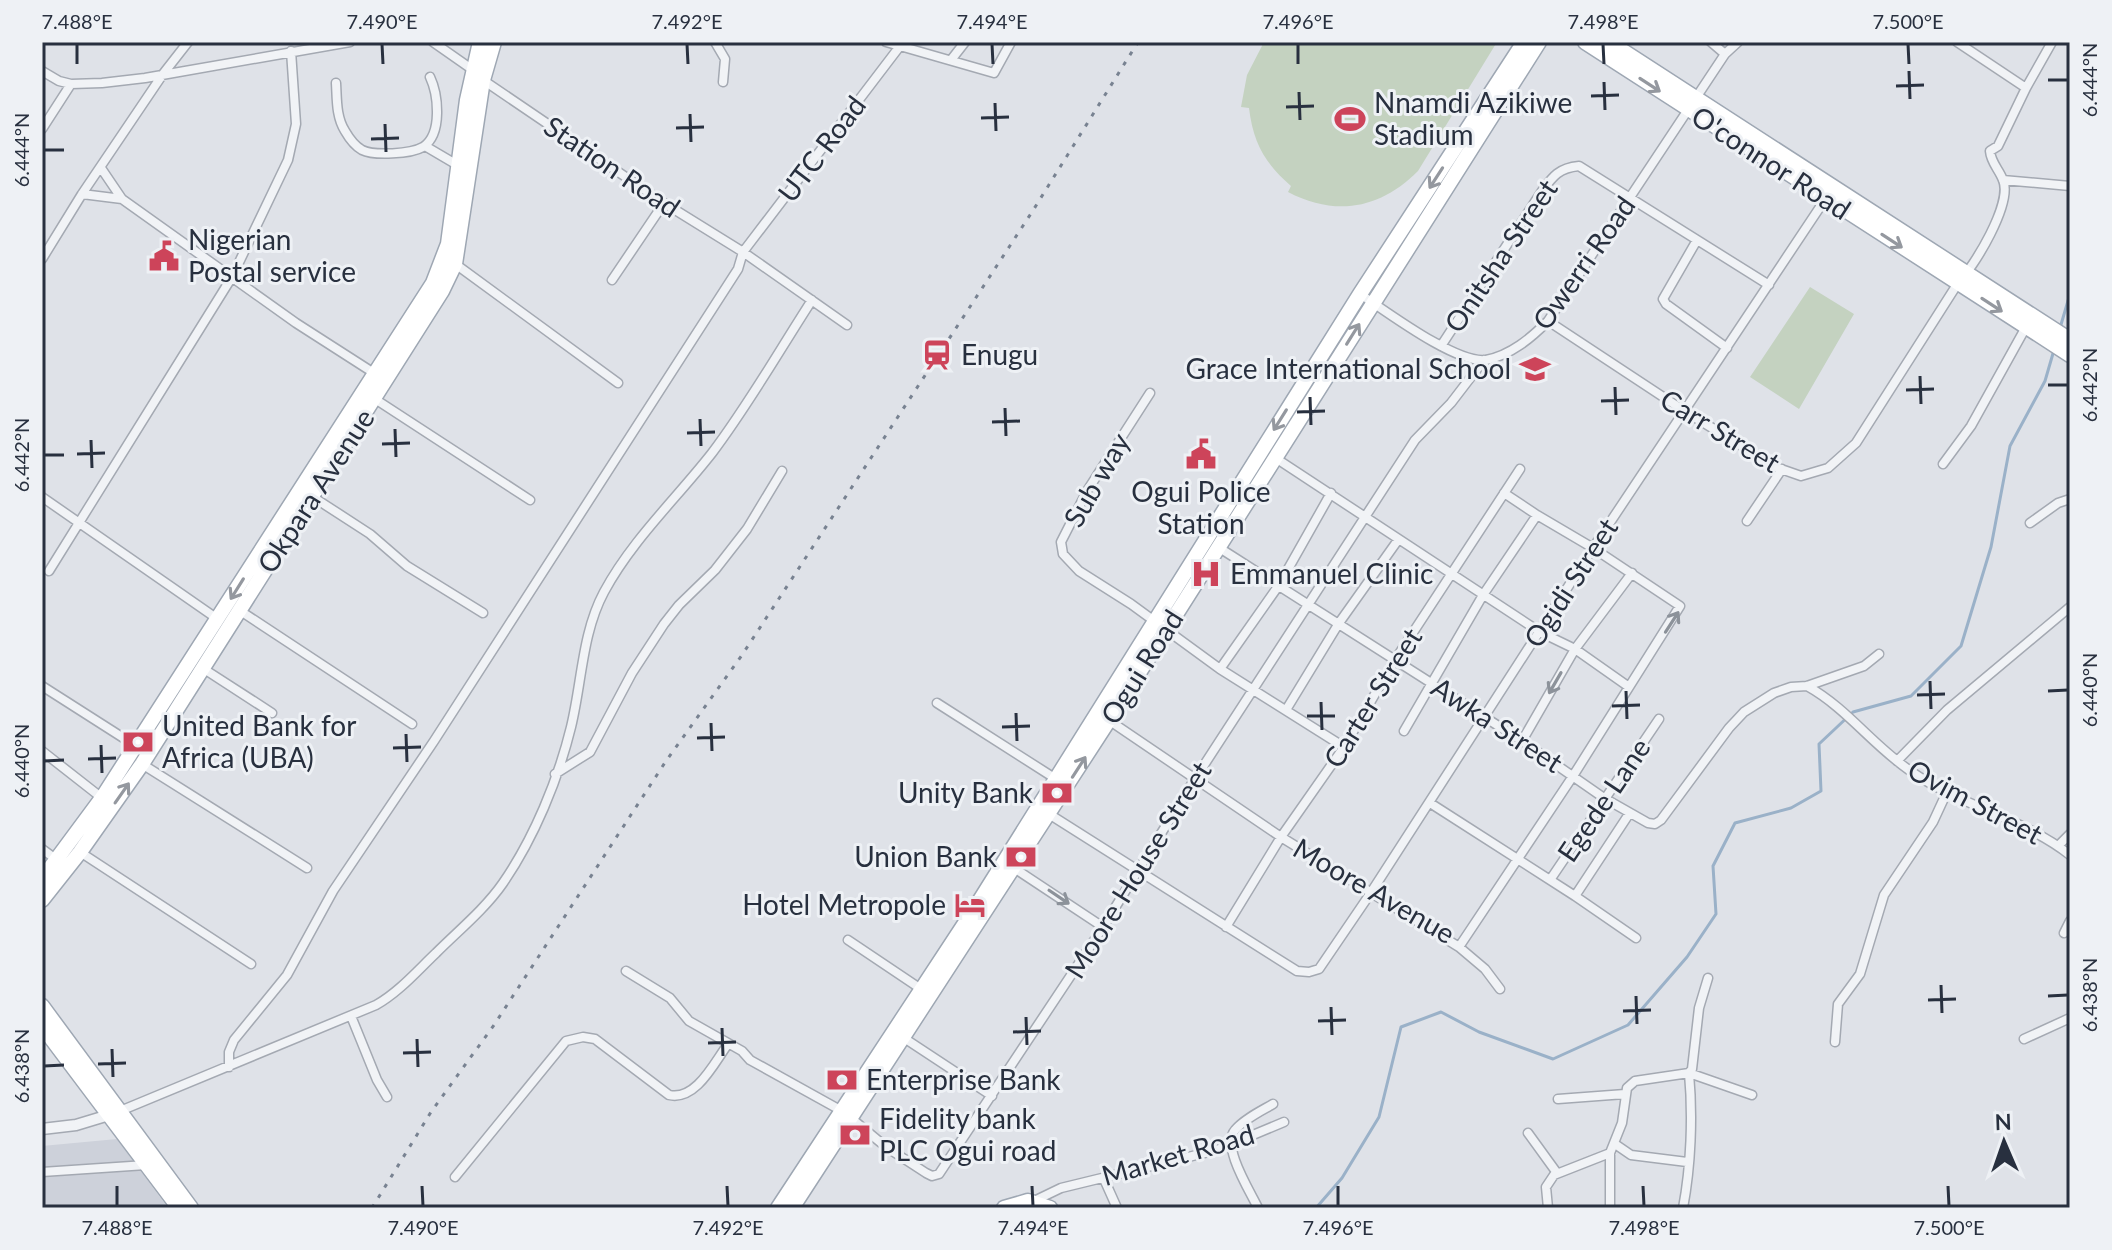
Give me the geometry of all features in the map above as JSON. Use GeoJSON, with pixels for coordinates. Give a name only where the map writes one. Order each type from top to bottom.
{"type":"FeatureCollection","features":[{"type":"Feature","properties":{"kind":"main road","name":"Okpara Avenue"},"geometry":{"type":"LineString","coordinates":[[42,900],[80,852],[97,818],[102,798],[136,746],[223,623],[380,378],[442,291],[450,259],[478,75],[480,42]]}},
{"type":"Feature","properties":{"kind":"main road","name":"Okpara Avenue"},"geometry":{"type":"LineString","coordinates":[[450,259],[459,166],[478,75],[494,42]]}},
{"type":"Feature","properties":{"kind":"main road","name":"Ogui Road"},"geometry":{"type":"LineString","coordinates":[[1160,626],[1218,547],[1360,294],[1524,42]]}},
{"type":"Feature","properties":{"kind":"main road","name":"Ogui Road"},"geometry":{"type":"LineString","coordinates":[[778,1208],[904,1038],[1049,814],[1104,716],[1269,454],[1373,302],[1539,42]]}},
{"type":"Feature","properties":{"kind":"main road","name":"O'connor Road"},"geometry":{"type":"LineString","coordinates":[[1585,42],[1692,104],[2028,323]]}},
{"type":"Feature","properties":{"kind":"main road","name":"O'connor Road"},"geometry":{"type":"LineString","coordinates":[[1609,42],[1692,104]]}},
{"type":"Feature","properties":{"kind":"main road"},"geometry":{"type":"LineString","coordinates":[[2028,323],[2070,340]]}},
{"type":"Feature","properties":{"kind":"main road"},"geometry":{"type":"LineString","coordinates":[[2028,323],[2070,355]]}},
{"type":"Feature","properties":{"kind":"main road","name":"Okpara Avenue"},"geometry":{"type":"LineString","coordinates":[[42,879],[142,764],[204,669],[223,623],[239,610],[313,497],[332,452],[375,399],[380,378]]}},
{"type":"Feature","properties":{"kind":"main road","name":"Ogui Road"},"geometry":{"type":"LineString","coordinates":[[792,1208],[921,989],[1056,779],[1104,716]]}},
{"type":"Feature","properties":{"kind":"main road"},"geometry":{"type":"LineString","coordinates":[[42,1006],[179,1208]]}},
{"type":"Feature","properties":{"kind":"main road"},"geometry":{"type":"LineString","coordinates":[[42,1026],[191,1208]]}},
{"type":"Feature","properties":{"kind":"main road"},"geometry":{"type":"LineString","coordinates":[[1004,1208],[1032,1205],[1050,1208]]}},
{"type":"Feature","properties":{"kind":"street"},"geometry":{"type":"LineString","coordinates":[[42,259],[44,247],[188,42]]}},
{"type":"Feature","properties":{"kind":"street"},"geometry":{"type":"LineString","coordinates":[[42,71],[71,84],[163,74],[350,42]]}},
{"type":"Feature","properties":{"kind":"street","name":"Station Road"},"geometry":{"type":"LineString","coordinates":[[433,42],[664,203],[743,252],[847,325]]}},
{"type":"Feature","properties":{"kind":"street"},"geometry":{"type":"LineString","coordinates":[[715,42],[726,62],[723,82]]}},
{"type":"Feature","properties":{"kind":"street"},"geometry":{"type":"LineString","coordinates":[[886,42],[994,73],[1011,42]]}},
{"type":"Feature","properties":{"kind":"street"},"geometry":{"type":"LineString","coordinates":[[951,60],[965,42]]}},
{"type":"Feature","properties":{"kind":"street"},"geometry":{"type":"LineString","coordinates":[[1711,42],[1725,54]]}},
{"type":"Feature","properties":{"kind":"street","name":"Owerri Road"},"geometry":{"type":"LineString","coordinates":[[1484,360],[1521,345],[1548,321],[1725,54],[1738,42]]}},
{"type":"Feature","properties":{"kind":"street"},"geometry":{"type":"LineString","coordinates":[[1957,42],[2026,88]]}},
{"type":"Feature","properties":{"kind":"street"},"geometry":{"type":"LineString","coordinates":[[2052,42],[1998,146],[1990,151],[1996,172],[2003,180],[2070,186]]}},
{"type":"Feature","properties":{"kind":"street","name":"UTC Road"},"geometry":{"type":"LineString","coordinates":[[229,1067],[229,1052],[234,1040],[287,975],[333,891],[434,741],[738,269],[743,252],[900,46]]}},
{"type":"Feature","properties":{"kind":"street"},"geometry":{"type":"LineString","coordinates":[[49,571],[232,277],[292,147],[296,124],[291,51]]}},
{"type":"Feature","properties":{"kind":"street"},"geometry":{"type":"LineString","coordinates":[[425,146],[433,132],[437,111],[430,77]]}},
{"type":"Feature","properties":{"kind":"street"},"geometry":{"type":"LineString","coordinates":[[336,83],[340,122],[361,149],[386,154],[425,146],[459,166]]}},
{"type":"Feature","properties":{"kind":"street"},"geometry":{"type":"LineString","coordinates":[[42,129],[71,84]]}},
{"type":"Feature","properties":{"kind":"street","name":"Onitsha Street"},"geometry":{"type":"LineString","coordinates":[[1441,346],[1489,269],[1556,172],[1579,166],[1769,285]]}},
{"type":"Feature","properties":{"kind":"street"},"geometry":{"type":"LineString","coordinates":[[101,168],[122,199],[296,323],[380,378]]}},
{"type":"Feature","properties":{"kind":"street","name":"Carr Street"},"geometry":{"type":"LineString","coordinates":[[1548,321],[1686,412],[1782,469],[1801,476],[1814,474],[1828,468],[1856,443],[1963,278],[2001,211],[2003,180]]}},
{"type":"Feature","properties":{"kind":"street","name":"Ogidi Street"},"geometry":{"type":"LineString","coordinates":[[1226,927],[1297,971],[1319,969],[1829,193]]}},
{"type":"Feature","properties":{"kind":"street"},"geometry":{"type":"LineString","coordinates":[[82,194],[122,199]]}},
{"type":"Feature","properties":{"kind":"street"},"geometry":{"type":"LineString","coordinates":[[612,280],[664,203]]}},
{"type":"Feature","properties":{"kind":"street"},"geometry":{"type":"LineString","coordinates":[[1697,240],[1663,299],[1727,348]]}},
{"type":"Feature","properties":{"kind":"street"},"geometry":{"type":"LineString","coordinates":[[450,259],[618,383]]}},
{"type":"Feature","properties":{"kind":"street"},"geometry":{"type":"LineString","coordinates":[[1360,294],[1441,346],[1470,358],[1484,360]]}},
{"type":"Feature","properties":{"kind":"street"},"geometry":{"type":"LineString","coordinates":[[42,1129],[76,1125],[114,1113],[384,1000],[495,893],[542,809],[566,747],[592,616],[602,595],[640,541],[735,420],[812,300]]}},
{"type":"Feature","properties":{"kind":"street"},"geometry":{"type":"LineString","coordinates":[[1943,464],[1971,426],[2028,323]]}},
{"type":"Feature","properties":{"kind":"street","name":"Moore House Street"},"geometry":{"type":"LineString","coordinates":[[846,1114],[886,1147],[926,1173],[932,1176],[939,1174],[1103,927],[1415,440],[1451,403],[1484,360]]}},
{"type":"Feature","properties":{"kind":"street","name":"Sub way"},"geometry":{"type":"LineString","coordinates":[[1150,393],[1087,491],[1061,542],[1061,548],[1067,560],[1079,571],[1160,626]]}},
{"type":"Feature","properties":{"kind":"street"},"geometry":{"type":"LineString","coordinates":[[375,399],[530,500]]}},
{"type":"Feature","properties":{"kind":"street"},"geometry":{"type":"LineString","coordinates":[[1269,454],[1451,575],[1540,632],[1575,649],[1629,687]]}},
{"type":"Feature","properties":{"kind":"street","name":"Carter Street"},"geometry":{"type":"LineString","coordinates":[[1226,927],[1520,469]]}},
{"type":"Feature","properties":{"kind":"street"},"geometry":{"type":"LineString","coordinates":[[1747,521],[1782,469]]}},
{"type":"Feature","properties":{"kind":"street"},"geometry":{"type":"LineString","coordinates":[[555,775],[590,752],[632,673],[664,624],[709,577],[739,539],[782,471]]}},
{"type":"Feature","properties":{"kind":"street"},"geometry":{"type":"LineString","coordinates":[[1220,669],[1279,585],[1331,493]]}},
{"type":"Feature","properties":{"kind":"street"},"geometry":{"type":"LineString","coordinates":[[1504,493],[1632,573],[1575,649],[1522,741]]}},
{"type":"Feature","properties":{"kind":"street"},"geometry":{"type":"LineString","coordinates":[[42,497],[223,623]]}},
{"type":"Feature","properties":{"kind":"street"},"geometry":{"type":"LineString","coordinates":[[313,497],[370,534],[407,566],[483,613]]}},
{"type":"Feature","properties":{"kind":"street"},"geometry":{"type":"LineString","coordinates":[[2030,523],[2058,503],[2070,499]]}},
{"type":"Feature","properties":{"kind":"street"},"geometry":{"type":"LineString","coordinates":[[1404,731],[1483,595],[1537,515]]}},
{"type":"Feature","properties":{"kind":"street"},"geometry":{"type":"LineString","coordinates":[[1286,710],[1339,623],[1398,540]]}},
{"type":"Feature","properties":{"kind":"street","name":"Awka Street"},"geometry":{"type":"LineString","coordinates":[[1218,547],[1433,683],[1629,814],[1655,824],[1744,712],[1774,693],[1807,686]]}},
{"type":"Feature","properties":{"kind":"street","name":"Moore Avenue"},"geometry":{"type":"LineString","coordinates":[[1104,716],[1281,837],[1459,947],[1681,608],[1632,573]]}},
{"type":"Feature","properties":{"kind":"street"},"geometry":{"type":"LineString","coordinates":[[1897,761],[1947,710],[2068,608]]}},
{"type":"Feature","properties":{"kind":"street"},"geometry":{"type":"LineString","coordinates":[[239,610],[412,724]]}},
{"type":"Feature","properties":{"kind":"street"},"geometry":{"type":"LineString","coordinates":[[1160,626],[1220,669],[1344,747]]}},
{"type":"Feature","properties":{"kind":"street"},"geometry":{"type":"LineString","coordinates":[[1807,686],[1864,666],[1879,654]]}},
{"type":"Feature","properties":{"kind":"street"},"geometry":{"type":"LineString","coordinates":[[204,669],[272,713]]}},
{"type":"Feature","properties":{"kind":"street"},"geometry":{"type":"LineString","coordinates":[[42,686],[136,746]]}},
{"type":"Feature","properties":{"kind":"street","name":"Ovim Street"},"geometry":{"type":"LineString","coordinates":[[1807,686],[1826,696],[1897,761],[1946,794],[2058,846],[2070,855]]}},
{"type":"Feature","properties":{"kind":"street"},"geometry":{"type":"LineString","coordinates":[[937,703],[1056,779]]}},
{"type":"Feature","properties":{"kind":"street","name":"Egede Lane"},"geometry":{"type":"LineString","coordinates":[[1550,880],[1659,719]]}},
{"type":"Feature","properties":{"kind":"street"},"geometry":{"type":"LineString","coordinates":[[42,751],[102,798]]}},
{"type":"Feature","properties":{"kind":"street"},"geometry":{"type":"LineString","coordinates":[[142,764],[307,868]]}},
{"type":"Feature","properties":{"kind":"street"},"geometry":{"type":"LineString","coordinates":[[1835,1042],[1838,1004],[1860,974],[1884,895],[1933,822],[1946,794]]}},
{"type":"Feature","properties":{"kind":"street"},"geometry":{"type":"LineString","coordinates":[[1430,803],[1636,938]]}},
{"type":"Feature","properties":{"kind":"street"},"geometry":{"type":"LineString","coordinates":[[1049,814],[1226,927]]}},
{"type":"Feature","properties":{"kind":"street"},"geometry":{"type":"LineString","coordinates":[[1575,896],[1629,814]]}},
{"type":"Feature","properties":{"kind":"street"},"geometry":{"type":"LineString","coordinates":[[2058,846],[2070,834]]}},
{"type":"Feature","properties":{"kind":"street"},"geometry":{"type":"LineString","coordinates":[[42,849],[57,860]]}},
{"type":"Feature","properties":{"kind":"street"},"geometry":{"type":"LineString","coordinates":[[80,852],[251,964]]}},
{"type":"Feature","properties":{"kind":"street"},"geometry":{"type":"LineString","coordinates":[[1014,868],[1103,927]]}},
{"type":"Feature","properties":{"kind":"street"},"geometry":{"type":"LineString","coordinates":[[2064,933],[2070,921]]}},
{"type":"Feature","properties":{"kind":"street"},"geometry":{"type":"LineString","coordinates":[[848,940],[921,989]]}},
{"type":"Feature","properties":{"kind":"street"},"geometry":{"type":"LineString","coordinates":[[1459,947],[1485,969],[1500,989]]}},
{"type":"Feature","properties":{"kind":"street"},"geometry":{"type":"LineString","coordinates":[[626,971],[670,998],[689,1021],[747,1054],[750,1060],[846,1114]]}},
{"type":"Feature","properties":{"kind":"street"},"geometry":{"type":"LineString","coordinates":[[1683,1208],[1688,1181],[1692,1107],[1689,1073],[1699,1008],[1708,978]]}},
{"type":"Feature","properties":{"kind":"street"},"geometry":{"type":"LineString","coordinates":[[351,1016],[387,1097]]}},
{"type":"Feature","properties":{"kind":"street"},"geometry":{"type":"LineString","coordinates":[[2024,1039],[2070,1018]]}},
{"type":"Feature","properties":{"kind":"street"},"geometry":{"type":"LineString","coordinates":[[455,1177],[566,1041],[583,1037],[595,1039],[669,1095],[678,1097],[684,1096],[703,1079],[728,1044]]}},
{"type":"Feature","properties":{"kind":"street"},"geometry":{"type":"LineString","coordinates":[[904,1038],[992,1096]]}},
{"type":"Feature","properties":{"kind":"street"},"geometry":{"type":"LineString","coordinates":[[1610,1208],[1613,1149],[1622,1123],[1625,1094],[1635,1081],[1689,1073],[1752,1095]]}},
{"type":"Feature","properties":{"kind":"street"},"geometry":{"type":"LineString","coordinates":[[1558,1099],[1625,1094]]}},
{"type":"Feature","properties":{"kind":"street"},"geometry":{"type":"LineString","coordinates":[[1258,1208],[1230,1145],[1235,1129],[1273,1104]]}},
{"type":"Feature","properties":{"kind":"street","name":"Market Road"},"geometry":{"type":"LineString","coordinates":[[1032,1205],[1061,1188],[1191,1158],[1284,1122]]}},
{"type":"Feature","properties":{"kind":"street"},"geometry":{"type":"LineString","coordinates":[[1528,1133],[1557,1173]]}},
{"type":"Feature","properties":{"kind":"street"},"geometry":{"type":"LineString","coordinates":[[1548,1208],[1547,1183],[1557,1173],[1613,1149],[1631,1155],[1687,1162]]}},
{"type":"Feature","properties":{"kind":"street"},"geometry":{"type":"LineString","coordinates":[[42,1172],[147,1165]]}},
{"type":"Feature","properties":{"kind":"street"},"geometry":{"type":"LineString","coordinates":[[1104,1179],[1117,1208]]}},
{"type":"Feature","properties":{"kind":"shaded area"},"geometry":{"type":"Polygon","coordinates":[[[117,1139],[168,1208],[42,1208],[42,1146],[117,1139]]]}},
{"type":"Feature","properties":{"kind":"green space","name":"Nnamdi Azikiwe Stadium"},"geometry":{"type":"Polygon","coordinates":[[[1264,42],[1497,42],[1418,171],[1388,194],[1373,201],[1340,206],[1323,205],[1288,192],[1291,186],[1267,161],[1257,142],[1249,108],[1241,107],[1247,75],[1264,42]]]}},
{"type":"Feature","properties":{"kind":"green space"},"geometry":{"type":"Polygon","coordinates":[[[1810,287],[1854,314],[1799,409],[1750,377],[1810,287]]]}},
{"type":"Feature","properties":{"kind":"waterway"},"geometry":{"type":"LineString","coordinates":[[2060,328],[2070,294]]}},
{"type":"Feature","properties":{"kind":"waterway"},"geometry":{"type":"LineString","coordinates":[[1316,1208],[1342,1178],[1379,1117],[1401,1027],[1441,1012],[1479,1032],[1553,1059],[1628,1025],[1687,957],[1716,914],[1713,866],[1735,823],[1791,808],[1821,791],[1819,744],[1853,712],[1911,696],[1961,646],[1991,547],[2010,446],[2045,381],[2054,350]]}},
{"type":"Feature","properties":{"kind":"railway"},"geometry":{"type":"LineString","coordinates":[[372,1208],[431,1112],[494,1025],[666,761],[742,655],[1032,212],[1138,42]]}},
{"type":"Feature","properties":{"kind":"place","name":"Nnamdi Azikiwe Stadium"},"geometry":{"type":"Point","coordinates":[1350,119]}},
{"type":"Feature","properties":{"kind":"place","name":"Nigerian Postal service"},"geometry":{"type":"Point","coordinates":[164,256]}},
{"type":"Feature","properties":{"kind":"place","name":"Enugu"},"geometry":{"type":"Point","coordinates":[937,355]}},
{"type":"Feature","properties":{"kind":"place","name":"Grace International School"},"geometry":{"type":"Point","coordinates":[1535,369]}},
{"type":"Feature","properties":{"kind":"place","name":"Ogui Police Station"},"geometry":{"type":"Point","coordinates":[1201,454]}},
{"type":"Feature","properties":{"kind":"place","name":"Emmanuel Clinic"},"geometry":{"type":"Point","coordinates":[1206,574]}},
{"type":"Feature","properties":{"kind":"place","name":"United Bank for Africa (UBA)"},"geometry":{"type":"Point","coordinates":[138,742]}},
{"type":"Feature","properties":{"kind":"place","name":"Unity Bank"},"geometry":{"type":"Point","coordinates":[1057,793]}},
{"type":"Feature","properties":{"kind":"place","name":"Union Bank"},"geometry":{"type":"Point","coordinates":[1021,857]}},
{"type":"Feature","properties":{"kind":"place","name":"Hotel Metropole"},"geometry":{"type":"Point","coordinates":[970,905]}},
{"type":"Feature","properties":{"kind":"place","name":"Enterprise Bank"},"geometry":{"type":"Point","coordinates":[842,1080]}},
{"type":"Feature","properties":{"kind":"place","name":"Fidelity bank PLC Ogui road"},"geometry":{"type":"Point","coordinates":[855,1135]}}]}
